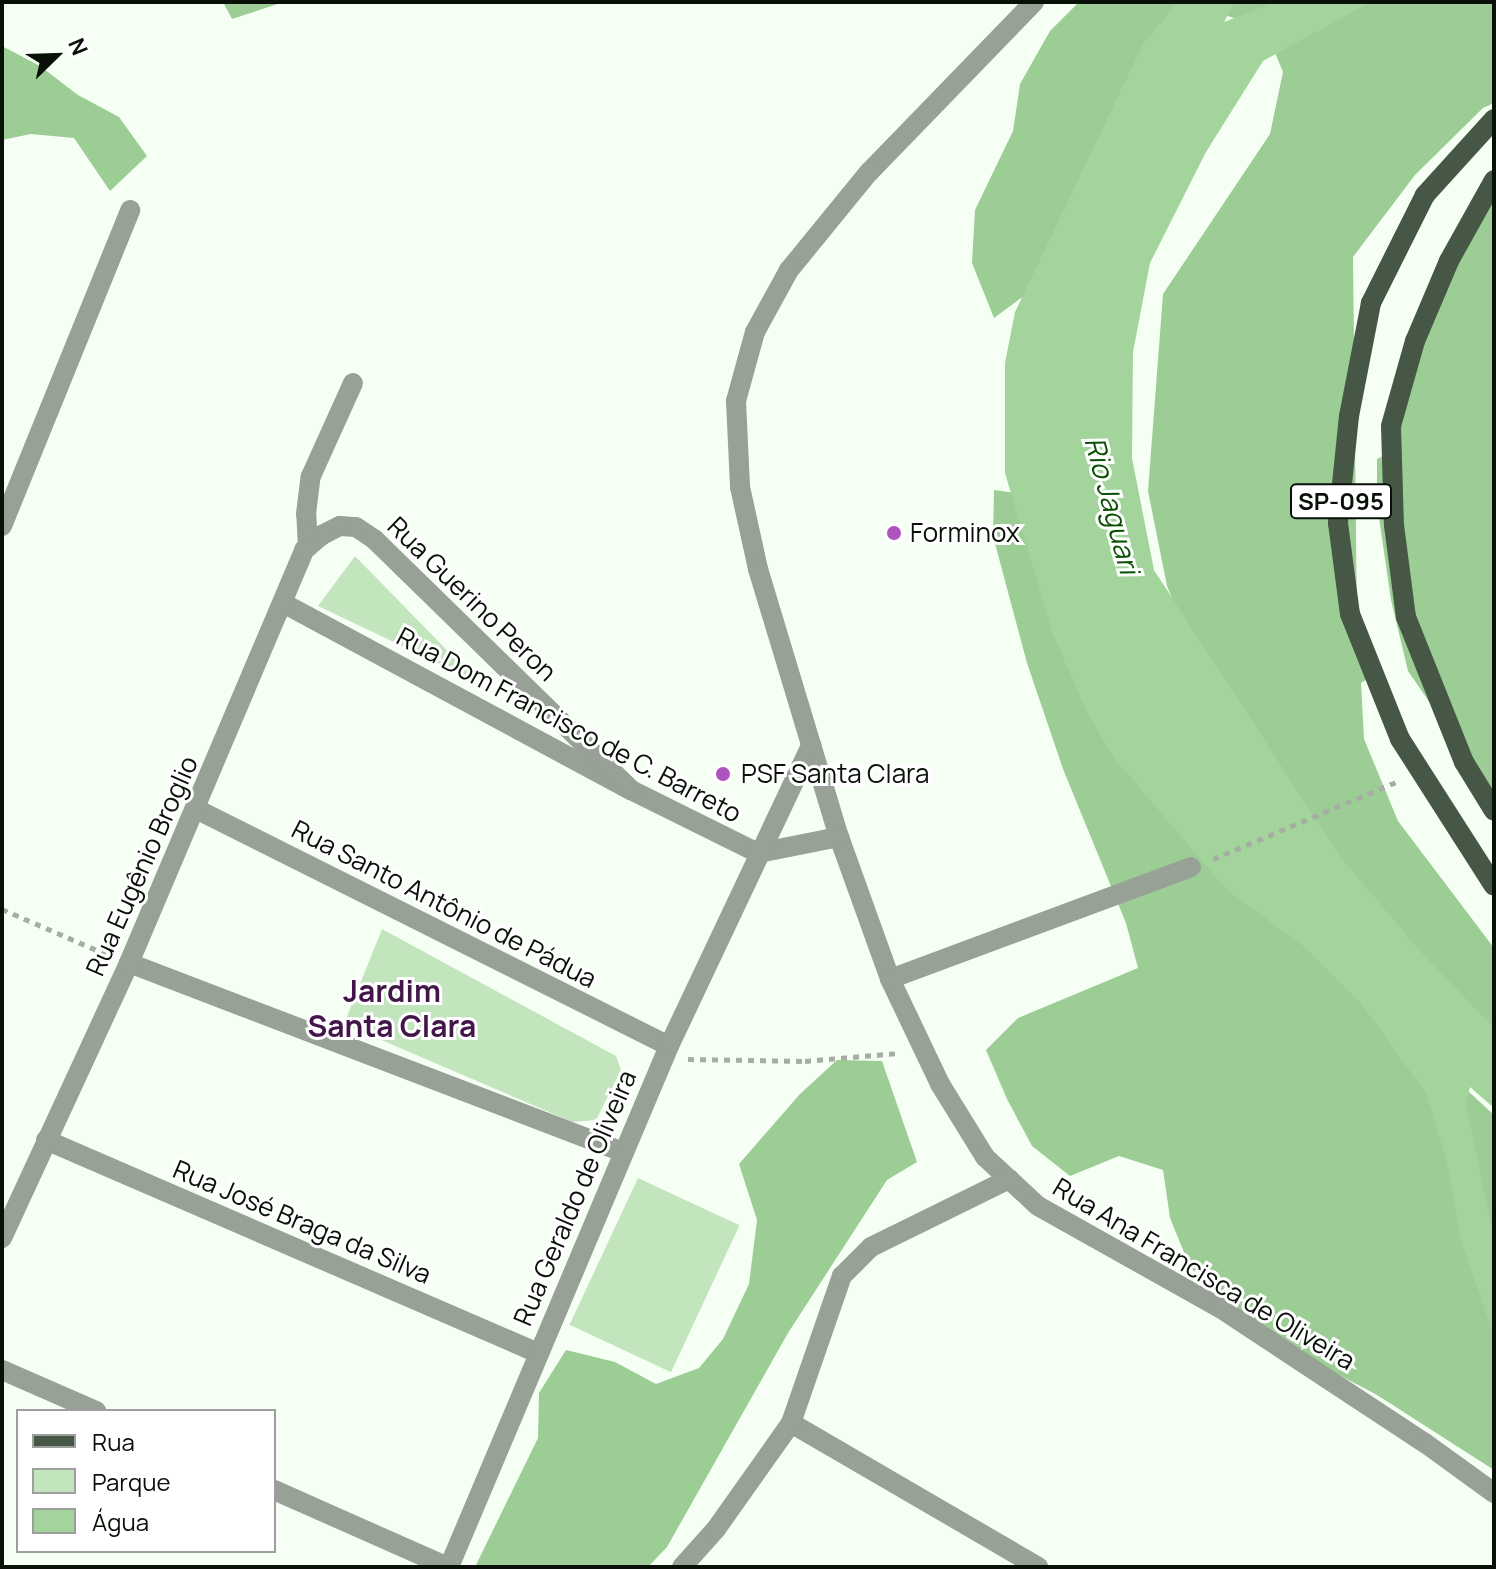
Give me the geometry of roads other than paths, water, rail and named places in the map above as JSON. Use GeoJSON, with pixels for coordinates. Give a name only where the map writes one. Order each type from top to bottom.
{"type":"FeatureCollection","features":[{"type":"Feature","properties":{"kind":"main road","name":"SP-095"},"geometry":{"type":"LineString","coordinates":[[1494,119],[1425,195],[1371,303],[1349,416],[1338,523],[1350,614],[1400,739],[1494,886]]}},
{"type":"Feature","properties":{"kind":"main road","name":"SP-095"},"geometry":{"type":"LineString","coordinates":[[1494,180],[1449,261],[1415,341],[1391,426],[1394,525],[1406,617],[1464,762],[1494,811]]}},
{"type":"Feature","properties":{"kind":"street","name":"Rua Ana Francisca de Oliveira"},"geometry":{"type":"LineString","coordinates":[[1034,2],[869,172],[789,270],[755,332],[736,401],[740,487],[758,569],[839,837],[890,979],[940,1084],[985,1157],[1038,1206],[1220,1308],[1425,1443],[1494,1493]]}},
{"type":"Feature","properties":{"kind":"street"},"geometry":{"type":"LineString","coordinates":[[2,526],[130,210]]}},
{"type":"Feature","properties":{"kind":"street"},"geometry":{"type":"LineString","coordinates":[[308,547],[306,514],[311,476],[353,383]]}},
{"type":"Feature","properties":{"kind":"street","name":"Rua Guerino Peron"},"geometry":{"type":"LineString","coordinates":[[308,547],[340,526],[356,527],[374,539],[631,790]]}},
{"type":"Feature","properties":{"kind":"street","name":"Rua Eugênio Broglio"},"geometry":{"type":"LineString","coordinates":[[2,1238],[129,963],[308,547]]}},
{"type":"Feature","properties":{"kind":"street","name":"Rua Dom Francisco de C. Barreto"},"geometry":{"type":"LineString","coordinates":[[283,603],[631,790],[758,853],[839,837]]}},
{"type":"Feature","properties":{"kind":"street","name":"Rua Geraldo de Oliveira"},"geometry":{"type":"LineString","coordinates":[[448,1567],[666,1052],[811,745]]}},
{"type":"Feature","properties":{"kind":"street","name":"Rua Santo Antônio de Pádua"},"geometry":{"type":"LineString","coordinates":[[196,809],[666,1052]]}},
{"type":"Feature","properties":{"kind":"street"},"geometry":{"type":"LineString","coordinates":[[890,979],[1191,867]]}},
{"type":"Feature","properties":{"kind":"street"},"geometry":{"type":"LineString","coordinates":[[129,963],[623,1152]]}},
{"type":"Feature","properties":{"kind":"street","name":"Rua José Braga da Silva"},"geometry":{"type":"LineString","coordinates":[[46,1140],[538,1353]]}},
{"type":"Feature","properties":{"kind":"street"},"geometry":{"type":"LineString","coordinates":[[682,1567],[716,1529],[791,1423],[842,1276],[871,1247],[1009,1179]]}},
{"type":"Feature","properties":{"kind":"street"},"geometry":{"type":"LineString","coordinates":[[2,1370],[91,1409]]}},
{"type":"Feature","properties":{"kind":"street"},"geometry":{"type":"LineString","coordinates":[[791,1423],[1038,1567]]}},
{"type":"Feature","properties":{"kind":"street"},"geometry":{"type":"LineString","coordinates":[[276,1491],[448,1567]]}},
{"type":"Feature","properties":{"kind":"water","name":"Rio Jaguari"},"geometry":{"type":"Polygon","coordinates":[[[1178,2],[1235,2],[1224,22],[1275,2],[1371,2],[1263,61],[1206,152],[1150,263],[1133,352],[1132,458],[1154,570],[1341,858],[1421,952],[1494,1028],[1494,1108],[1470,1087],[1466,1105],[1494,1239],[1494,1335],[1460,1238],[1447,1162],[1427,1095],[1361,1003],[1302,945],[1227,890],[1115,759],[1087,713],[1053,634],[1005,473],[1005,363],[1015,312],[1143,44],[1178,2]]]}},
{"type":"Feature","properties":{"kind":"place","name":"Forminox"},"geometry":{"type":"Point","coordinates":[894,533]}},
{"type":"Feature","properties":{"kind":"place","name":"PSF Santa Clara"},"geometry":{"type":"Point","coordinates":[723,774]}},
{"type":"Feature","properties":{"kind":"district","name":"Jardim Santa Clara"},"geometry":{"type":"Point","coordinates":[392,1008]}}]}
